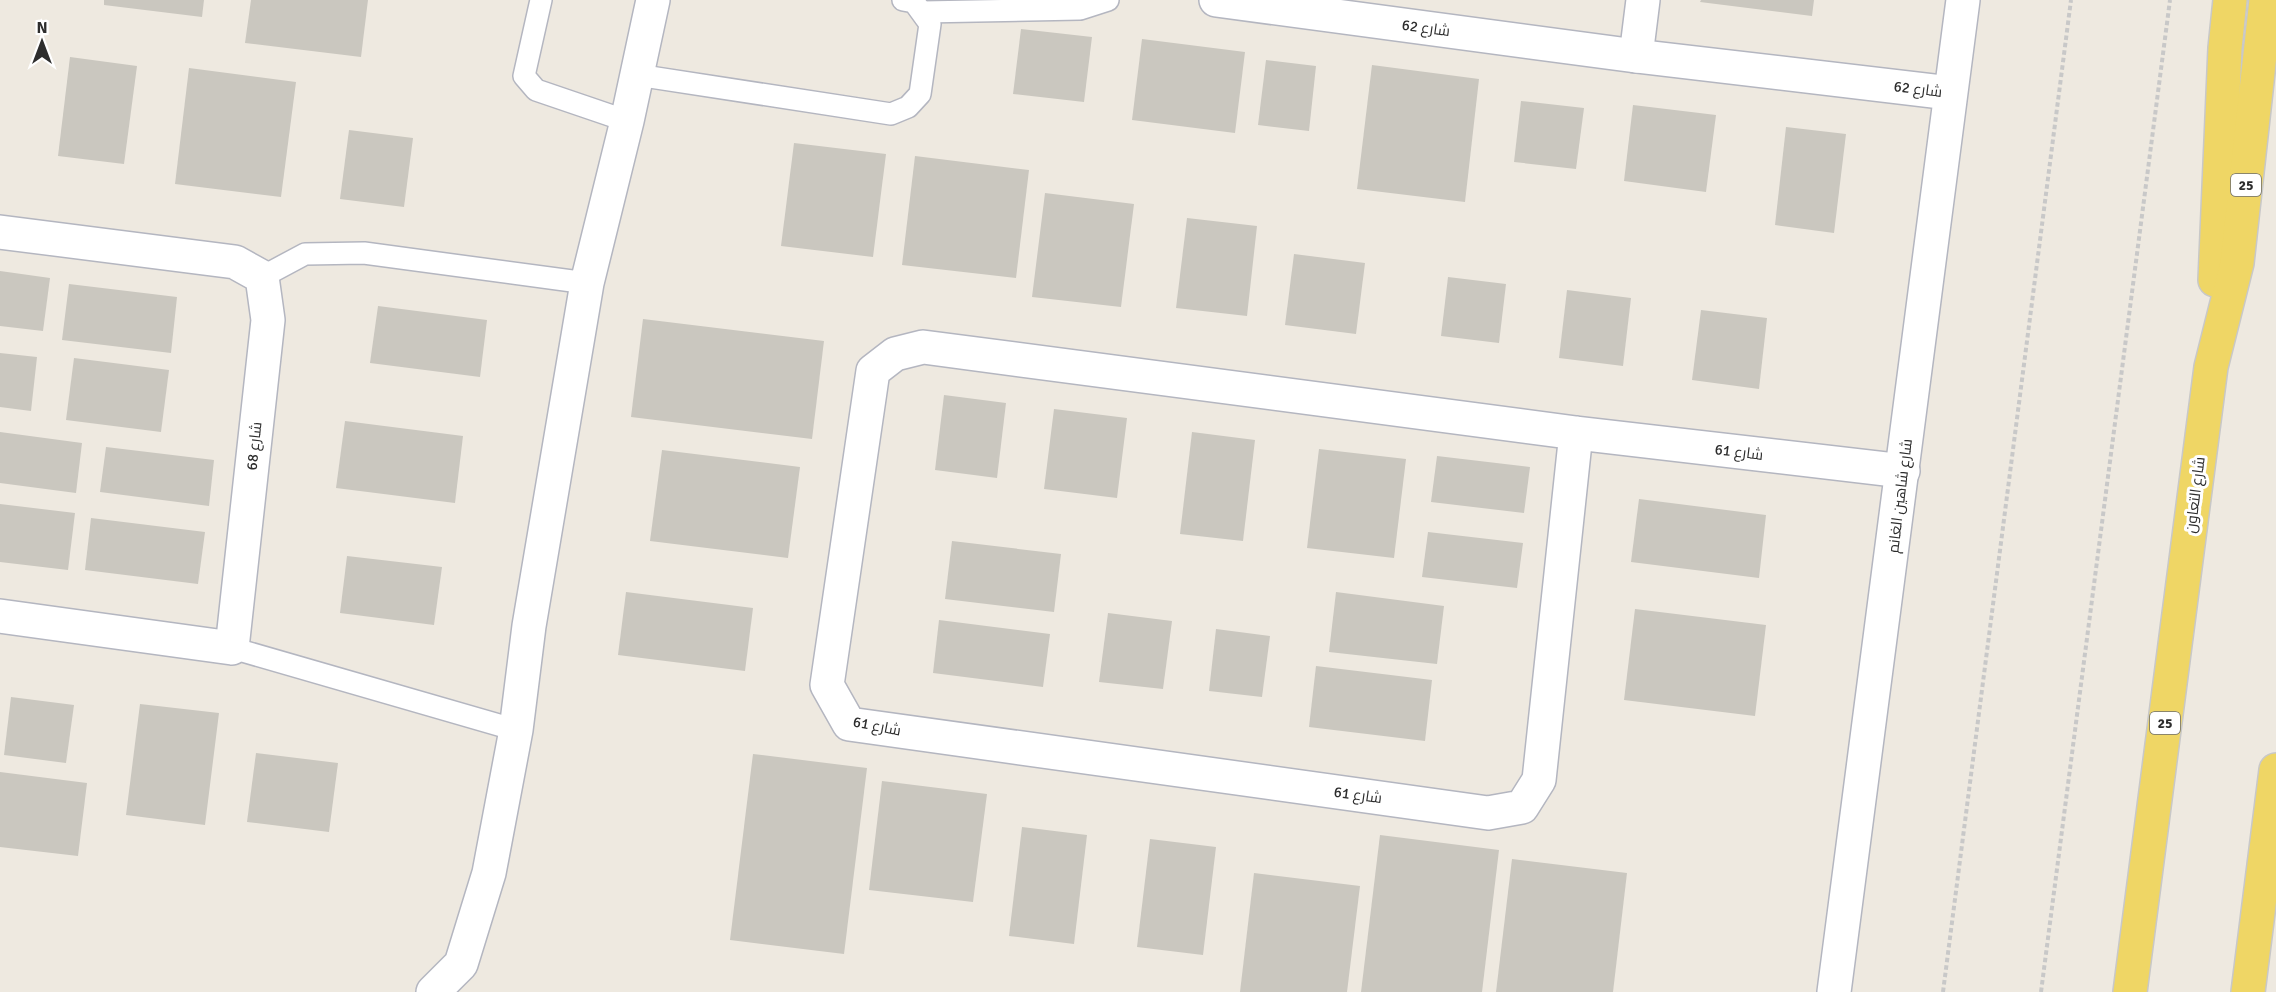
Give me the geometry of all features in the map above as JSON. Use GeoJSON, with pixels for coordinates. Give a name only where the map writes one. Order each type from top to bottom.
{"type":"FeatureCollection","features":[{"type":"Feature","properties":{"kind":"main road"},"geometry":{"type":"LineString","coordinates":[[2211,367],[2224,48],[2230,0]]}},
{"type":"Feature","properties":{"kind":"main road","name":"شارع التعاون"},"geometry":{"type":"LineString","coordinates":[[2130,992],[2211,367],[2237,263],[2266,0]]}},
{"type":"Feature","properties":{"kind":"main road"},"geometry":{"type":"LineString","coordinates":[[2248,992],[2267,906],[2276,770]]}},
{"type":"Feature","properties":{"kind":"street"},"geometry":{"type":"LineString","coordinates":[[433,992],[462,964],[489,873],[516,730],[529,626],[587,283],[627,121],[653,0]]}},
{"type":"Feature","properties":{"kind":"street","name":"شارع 62"},"geometry":{"type":"LineString","coordinates":[[1216,0],[1636,56],[1950,93]]}},
{"type":"Feature","properties":{"kind":"street"},"geometry":{"type":"LineString","coordinates":[[1636,56],[1642,0]]}},
{"type":"Feature","properties":{"kind":"street","name":"شارع شاهين الغانم"},"geometry":{"type":"LineString","coordinates":[[1834,992],[1963,0]]}},
{"type":"Feature","properties":{"kind":"street"},"geometry":{"type":"LineString","coordinates":[[0,232],[235,262],[262,277]]}},
{"type":"Feature","properties":{"kind":"street","name":"شارع 68"},"geometry":{"type":"LineString","coordinates":[[232,648],[268,320],[262,277]]}},
{"type":"Feature","properties":{"kind":"street","name":"شارع 61"},"geometry":{"type":"LineString","coordinates":[[1576,432],[1539,780],[1522,807],[1488,813],[849,724],[827,685],[873,371],[895,354],[923,347],[1576,432],[1903,471]]}},
{"type":"Feature","properties":{"kind":"street"},"geometry":{"type":"LineString","coordinates":[[0,616],[232,648]]}},
{"type":"Feature","properties":{"kind":"lane"},"geometry":{"type":"LineString","coordinates":[[541,0],[525,76],[536,90],[627,121]]}},
{"type":"Feature","properties":{"kind":"lane"},"geometry":{"type":"LineString","coordinates":[[637,75],[891,114],[908,107],[920,94],[930,24],[914,2],[903,0]]}},
{"type":"Feature","properties":{"kind":"lane"},"geometry":{"type":"LineString","coordinates":[[923,12],[1080,9],[1108,0]]}},
{"type":"Feature","properties":{"kind":"lane"},"geometry":{"type":"LineString","coordinates":[[262,277],[305,255],[364,253],[587,283]]}},
{"type":"Feature","properties":{"kind":"lane"},"geometry":{"type":"LineString","coordinates":[[232,648],[516,730]]}},
{"type":"Feature","properties":{"kind":"path"},"geometry":{"type":"LineString","coordinates":[[1944,992],[2071,0]]}},
{"type":"Feature","properties":{"kind":"path"},"geometry":{"type":"LineString","coordinates":[[2042,992],[2170,0]]}},
{"type":"Feature","properties":{"kind":"building"},"geometry":{"type":"Polygon","coordinates":[[[104,0],[204,0],[202,17],[104,5],[104,0]]]}},
{"type":"Feature","properties":{"kind":"building"},"geometry":{"type":"Polygon","coordinates":[[[251,0],[368,0],[361,57],[245,43],[251,0]]]}},
{"type":"Feature","properties":{"kind":"building"},"geometry":{"type":"Polygon","coordinates":[[[1701,0],[1814,0],[1812,16],[1700,2],[1701,0]]]}},
{"type":"Feature","properties":{"kind":"building"},"geometry":{"type":"Polygon","coordinates":[[[1021,29],[1092,37],[1084,102],[1013,94],[1021,29]]]}},
{"type":"Feature","properties":{"kind":"building"},"geometry":{"type":"Polygon","coordinates":[[[1142,39],[1245,52],[1235,133],[1132,120],[1142,39]]]}},
{"type":"Feature","properties":{"kind":"building"},"geometry":{"type":"Polygon","coordinates":[[[70,57],[137,66],[124,164],[58,156],[70,57]]]}},
{"type":"Feature","properties":{"kind":"building"},"geometry":{"type":"Polygon","coordinates":[[[1266,60],[1316,66],[1309,131],[1258,125],[1266,60]]]}},
{"type":"Feature","properties":{"kind":"building"},"geometry":{"type":"Polygon","coordinates":[[[1372,65],[1479,79],[1465,202],[1357,189],[1372,65]]]}},
{"type":"Feature","properties":{"kind":"building"},"geometry":{"type":"Polygon","coordinates":[[[189,68],[296,82],[281,197],[175,184],[189,68]]]}},
{"type":"Feature","properties":{"kind":"building"},"geometry":{"type":"Polygon","coordinates":[[[1521,101],[1584,108],[1576,169],[1514,162],[1521,101]]]}},
{"type":"Feature","properties":{"kind":"building"},"geometry":{"type":"Polygon","coordinates":[[[1633,105],[1716,115],[1706,192],[1624,181],[1633,105]]]}},
{"type":"Feature","properties":{"kind":"building"},"geometry":{"type":"Polygon","coordinates":[[[1786,127],[1846,134],[1834,233],[1775,225],[1786,127]]]}},
{"type":"Feature","properties":{"kind":"building"},"geometry":{"type":"Polygon","coordinates":[[[349,130],[413,138],[404,207],[340,199],[349,130]]]}},
{"type":"Feature","properties":{"kind":"building"},"geometry":{"type":"Polygon","coordinates":[[[794,143],[886,154],[873,257],[781,246],[794,143]]]}},
{"type":"Feature","properties":{"kind":"building"},"geometry":{"type":"Polygon","coordinates":[[[915,156],[1029,170],[1016,278],[902,265],[915,156]]]}},
{"type":"Feature","properties":{"kind":"building"},"geometry":{"type":"Polygon","coordinates":[[[1045,193],[1134,204],[1121,307],[1032,297],[1045,193]]]}},
{"type":"Feature","properties":{"kind":"building"},"geometry":{"type":"Polygon","coordinates":[[[1187,218],[1257,226],[1247,316],[1176,308],[1187,218]]]}},
{"type":"Feature","properties":{"kind":"building"},"geometry":{"type":"Polygon","coordinates":[[[1294,254],[1365,263],[1356,334],[1285,325],[1294,254]]]}},
{"type":"Feature","properties":{"kind":"building"},"geometry":{"type":"Polygon","coordinates":[[[0,271],[50,278],[43,331],[0,326],[0,271]]]}},
{"type":"Feature","properties":{"kind":"building"},"geometry":{"type":"Polygon","coordinates":[[[1448,277],[1506,284],[1499,343],[1441,336],[1448,277]]]}},
{"type":"Feature","properties":{"kind":"building"},"geometry":{"type":"Polygon","coordinates":[[[69,284],[177,297],[171,353],[62,340],[69,284]]]}},
{"type":"Feature","properties":{"kind":"building"},"geometry":{"type":"Polygon","coordinates":[[[1567,290],[1631,298],[1623,366],[1559,358],[1567,290]]]}},
{"type":"Feature","properties":{"kind":"building"},"geometry":{"type":"Polygon","coordinates":[[[378,306],[487,320],[480,377],[370,363],[378,306]]]}},
{"type":"Feature","properties":{"kind":"building"},"geometry":{"type":"Polygon","coordinates":[[[1701,310],[1767,318],[1759,389],[1692,380],[1701,310]]]}},
{"type":"Feature","properties":{"kind":"building"},"geometry":{"type":"Polygon","coordinates":[[[643,319],[824,341],[812,439],[631,417],[643,319]]]}},
{"type":"Feature","properties":{"kind":"building"},"geometry":{"type":"Polygon","coordinates":[[[0,353],[37,357],[31,411],[0,407],[0,353]]]}},
{"type":"Feature","properties":{"kind":"building"},"geometry":{"type":"Polygon","coordinates":[[[74,358],[169,370],[161,432],[66,420],[74,358]]]}},
{"type":"Feature","properties":{"kind":"building"},"geometry":{"type":"Polygon","coordinates":[[[944,395],[1006,403],[997,478],[935,470],[944,395]]]}},
{"type":"Feature","properties":{"kind":"building"},"geometry":{"type":"Polygon","coordinates":[[[1054,409],[1127,418],[1117,498],[1044,489],[1054,409]]]}},
{"type":"Feature","properties":{"kind":"building"},"geometry":{"type":"Polygon","coordinates":[[[345,421],[463,436],[455,503],[336,488],[345,421]]]}},
{"type":"Feature","properties":{"kind":"building"},"geometry":{"type":"Polygon","coordinates":[[[0,432],[82,443],[76,493],[0,483],[0,432]]]}},
{"type":"Feature","properties":{"kind":"building"},"geometry":{"type":"Polygon","coordinates":[[[1192,432],[1255,440],[1243,541],[1180,534],[1192,432]]]}},
{"type":"Feature","properties":{"kind":"building"},"geometry":{"type":"Polygon","coordinates":[[[106,447],[214,460],[209,506],[100,492],[106,447]]]}},
{"type":"Feature","properties":{"kind":"building"},"geometry":{"type":"Polygon","coordinates":[[[1319,449],[1406,459],[1394,558],[1307,548],[1319,449]]]}},
{"type":"Feature","properties":{"kind":"building"},"geometry":{"type":"Polygon","coordinates":[[[662,450],[800,467],[788,558],[650,541],[662,450]]]}},
{"type":"Feature","properties":{"kind":"building"},"geometry":{"type":"Polygon","coordinates":[[[1437,456],[1530,467],[1524,513],[1431,502],[1437,456]]]}},
{"type":"Feature","properties":{"kind":"building"},"geometry":{"type":"Polygon","coordinates":[[[1639,499],[1766,515],[1759,578],[1631,562],[1639,499]]]}},
{"type":"Feature","properties":{"kind":"building"},"geometry":{"type":"Polygon","coordinates":[[[0,504],[75,513],[68,570],[0,562],[0,504]]]}},
{"type":"Feature","properties":{"kind":"building"},"geometry":{"type":"Polygon","coordinates":[[[91,518],[205,532],[198,584],[85,570],[91,518]]]}},
{"type":"Feature","properties":{"kind":"building"},"geometry":{"type":"Polygon","coordinates":[[[1428,532],[1523,543],[1517,588],[1422,577],[1428,532]]]}},
{"type":"Feature","properties":{"kind":"building"},"geometry":{"type":"Polygon","coordinates":[[[952,541],[1061,554],[1054,612],[945,599],[952,541]]]}},
{"type":"Feature","properties":{"kind":"building"},"geometry":{"type":"Polygon","coordinates":[[[347,556],[442,567],[434,625],[340,613],[347,556]]]}},
{"type":"Feature","properties":{"kind":"building"},"geometry":{"type":"Polygon","coordinates":[[[626,592],[753,608],[745,671],[618,655],[626,592]]]}},
{"type":"Feature","properties":{"kind":"building"},"geometry":{"type":"Polygon","coordinates":[[[1336,592],[1444,606],[1437,664],[1329,652],[1336,592]]]}},
{"type":"Feature","properties":{"kind":"building"},"geometry":{"type":"Polygon","coordinates":[[[1635,609],[1766,625],[1755,716],[1624,700],[1635,609]]]}},
{"type":"Feature","properties":{"kind":"building"},"geometry":{"type":"Polygon","coordinates":[[[1108,613],[1172,621],[1163,689],[1099,682],[1108,613]]]}},
{"type":"Feature","properties":{"kind":"building"},"geometry":{"type":"Polygon","coordinates":[[[939,620],[1050,634],[1043,687],[933,673],[939,620]]]}},
{"type":"Feature","properties":{"kind":"building"},"geometry":{"type":"Polygon","coordinates":[[[1216,629],[1270,636],[1262,697],[1209,691],[1216,629]]]}},
{"type":"Feature","properties":{"kind":"building"},"geometry":{"type":"Polygon","coordinates":[[[1316,666],[1432,680],[1425,741],[1309,727],[1316,666]]]}},
{"type":"Feature","properties":{"kind":"building"},"geometry":{"type":"Polygon","coordinates":[[[11,697],[74,705],[66,763],[4,755],[11,697]]]}},
{"type":"Feature","properties":{"kind":"building"},"geometry":{"type":"Polygon","coordinates":[[[140,704],[219,713],[205,825],[126,815],[140,704]]]}},
{"type":"Feature","properties":{"kind":"building"},"geometry":{"type":"Polygon","coordinates":[[[256,753],[338,763],[329,832],[247,822],[256,753]]]}},
{"type":"Feature","properties":{"kind":"building"},"geometry":{"type":"Polygon","coordinates":[[[753,754],[867,768],[844,954],[730,940],[753,754]]]}},
{"type":"Feature","properties":{"kind":"building"},"geometry":{"type":"Polygon","coordinates":[[[0,772],[87,783],[78,856],[0,847],[0,772]]]}},
{"type":"Feature","properties":{"kind":"building"},"geometry":{"type":"Polygon","coordinates":[[[882,781],[987,794],[973,902],[869,890],[882,781]]]}},
{"type":"Feature","properties":{"kind":"building"},"geometry":{"type":"Polygon","coordinates":[[[1022,827],[1087,835],[1074,944],[1009,936],[1022,827]]]}},
{"type":"Feature","properties":{"kind":"building"},"geometry":{"type":"Polygon","coordinates":[[[1380,835],[1499,850],[1482,992],[1361,992],[1380,835]]]}},
{"type":"Feature","properties":{"kind":"building"},"geometry":{"type":"Polygon","coordinates":[[[1150,839],[1216,847],[1203,955],[1137,947],[1150,839]]]}},
{"type":"Feature","properties":{"kind":"building"},"geometry":{"type":"Polygon","coordinates":[[[1512,859],[1627,873],[1613,992],[1496,992],[1512,859]]]}},
{"type":"Feature","properties":{"kind":"building"},"geometry":{"type":"Polygon","coordinates":[[[1254,873],[1360,886],[1347,992],[1240,992],[1254,873]]]}}]}
